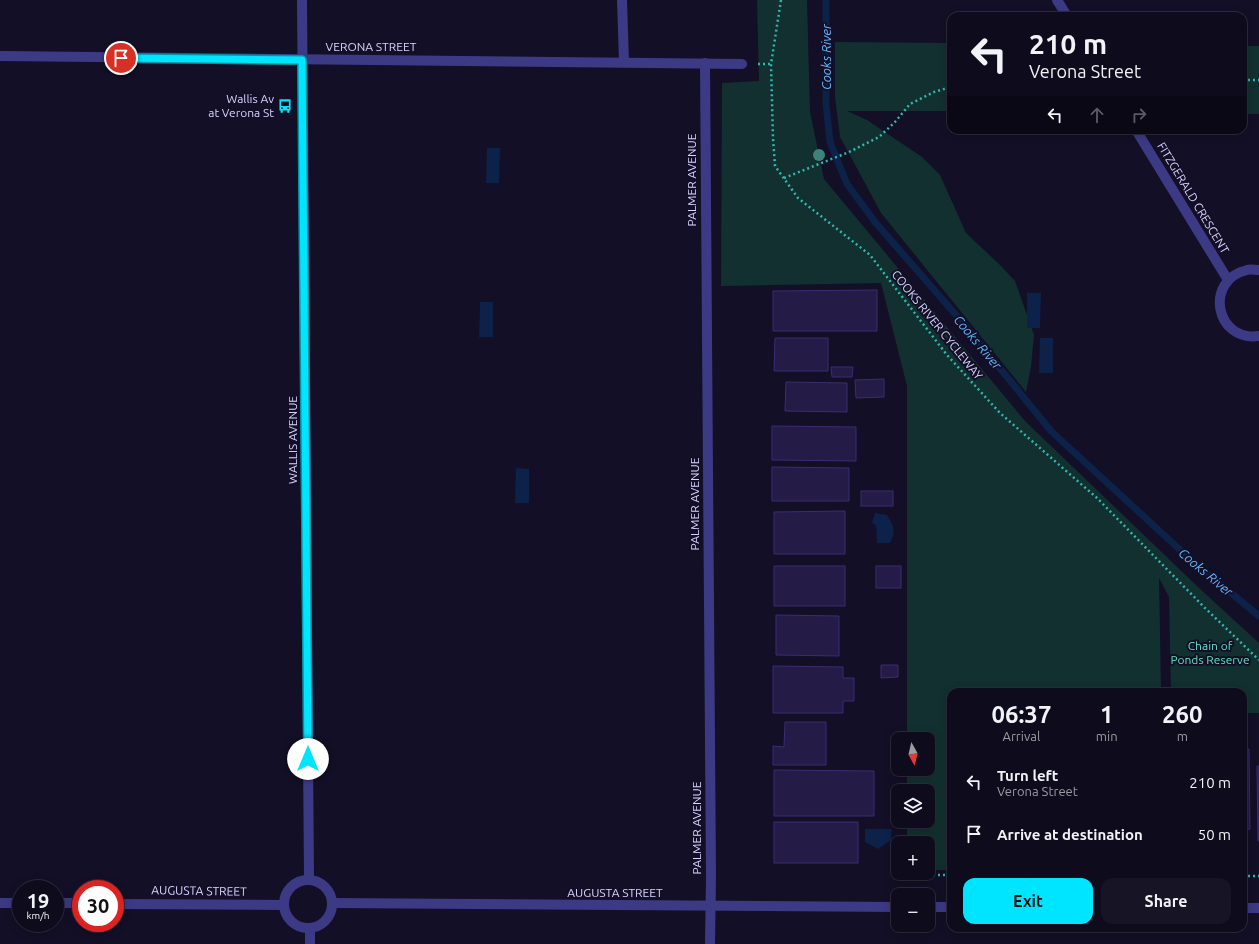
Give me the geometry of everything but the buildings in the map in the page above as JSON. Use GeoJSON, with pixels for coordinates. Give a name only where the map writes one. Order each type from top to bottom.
{"type":"FeatureCollection","features":[{"type":"Feature","properties":{"kind":"street","name":"WALLIS AVENUE"},"geometry":{"type":"LineString","coordinates":[[302,0],[309,879]]}},
{"type":"Feature","properties":{"kind":"street"},"geometry":{"type":"LineString","coordinates":[[622,0],[624,62]]}},
{"type":"Feature","properties":{"kind":"street"},"geometry":{"type":"LineString","coordinates":[[1057,0],[1064,12]]}},
{"type":"Feature","properties":{"kind":"street","name":"VERONA STREET"},"geometry":{"type":"LineString","coordinates":[[0,56],[742,64]]}},
{"type":"Feature","properties":{"kind":"street","name":"PALMER AVENUE"},"geometry":{"type":"LineString","coordinates":[[705,63],[710,944]]}},
{"type":"Feature","properties":{"kind":"street","name":"FITZGERALD CRESCENT"},"geometry":{"type":"LineString","coordinates":[[1138,134],[1228,280]]}},
{"type":"Feature","properties":{"kind":"street"},"geometry":{"type":"LineString","coordinates":[[1259,270],[1248,269],[1237,273],[1228,280],[1221,291],[1219,304],[1222,316],[1228,327],[1239,334],[1252,337],[1259,336]]}},
{"type":"Feature","properties":{"kind":"street"},"geometry":{"type":"LineString","coordinates":[[309,879],[315,880],[325,887],[329,892],[332,903],[328,917],[317,926],[310,928],[302,927],[289,919],[285,912],[284,905],[284,897],[288,890],[301,880],[309,879]]}},
{"type":"Feature","properties":{"kind":"street"},"geometry":{"type":"LineString","coordinates":[[0,902],[12,903]]}},
{"type":"Feature","properties":{"kind":"street","name":"AUGUSTA STREET"},"geometry":{"type":"LineString","coordinates":[[332,903],[891,907]]}},
{"type":"Feature","properties":{"kind":"street","name":"AUGUSTA STREET"},"geometry":{"type":"LineString","coordinates":[[124,904],[284,905]]}},
{"type":"Feature","properties":{"kind":"street"},"geometry":{"type":"LineString","coordinates":[[935,907],[947,907]]}},
{"type":"Feature","properties":{"kind":"street"},"geometry":{"type":"LineString","coordinates":[[1247,908],[1259,908]]}},
{"type":"Feature","properties":{"kind":"street"},"geometry":{"type":"LineString","coordinates":[[310,928],[310,944]]}},
{"type":"Feature","properties":{"kind":"path","name":"COOKS RIVER CYCLEWAY"},"geometry":{"type":"LineString","coordinates":[[781,0],[771,64],[775,166],[798,198],[870,255],[947,355],[1000,413],[1097,498],[1205,608],[1259,660]]}},
{"type":"Feature","properties":{"kind":"path"},"geometry":{"type":"LineString","coordinates":[[1247,80],[1259,80]]}},
{"type":"Feature","properties":{"kind":"path"},"geometry":{"type":"LineString","coordinates":[[784,178],[849,152],[879,137],[895,122],[910,104],[934,92],[947,88]]}},
{"type":"Feature","properties":{"kind":"path"},"geometry":{"type":"LineString","coordinates":[[935,875],[947,875]]}},
{"type":"Feature","properties":{"kind":"path"},"geometry":{"type":"LineString","coordinates":[[1247,876],[1259,876]]}},
{"type":"Feature","properties":{"kind":"green space","name":"Chain of Ponds Reserve"},"geometry":{"type":"Polygon","coordinates":[[[757,0],[807,0],[810,112],[824,179],[1025,421],[1198,587],[1259,643],[1259,713],[1247,713],[1247,688],[1171,688],[1169,597],[1159,578],[1161,688],[947,688],[947,870],[935,870],[935,836],[907,836],[907,828],[935,828],[935,784],[907,784],[907,776],[935,776],[935,732],[907,732],[907,386],[881,283],[721,286],[722,83],[759,81],[757,0]]]}},
{"type":"Feature","properties":{"kind":"green space"},"geometry":{"type":"Polygon","coordinates":[[[835,42],[947,43],[947,111],[847,111],[867,120],[922,157],[940,175],[966,233],[1015,281],[1034,335],[1031,367],[1026,392],[881,213],[840,137],[835,97],[835,42]]]}},
{"type":"Feature","properties":{"kind":"green space"},"geometry":{"type":"Polygon","coordinates":[[[1247,46],[1259,46],[1259,114],[1247,114],[1247,46]]]}},
{"type":"Feature","properties":{"kind":"water"},"geometry":{"type":"Polygon","coordinates":[[[487,148],[500,148],[499,183],[486,183],[487,148]]]}},
{"type":"Feature","properties":{"kind":"water"},"geometry":{"type":"Polygon","coordinates":[[[1027,293],[1041,293],[1040,328],[1027,328],[1027,293]]]}},
{"type":"Feature","properties":{"kind":"water"},"geometry":{"type":"Polygon","coordinates":[[[480,302],[493,302],[493,337],[479,337],[480,302]]]}},
{"type":"Feature","properties":{"kind":"water"},"geometry":{"type":"Polygon","coordinates":[[[1040,338],[1053,338],[1053,373],[1039,373],[1040,338]]]}},
{"type":"Feature","properties":{"kind":"water"},"geometry":{"type":"Polygon","coordinates":[[[516,468],[529,469],[529,503],[515,503],[516,468]]]}},
{"type":"Feature","properties":{"kind":"water"},"geometry":{"type":"Polygon","coordinates":[[[875,513],[887,515],[891,522],[894,532],[890,543],[877,543],[876,526],[872,522],[875,513]]]}},
{"type":"Feature","properties":{"kind":"water"},"geometry":{"type":"Polygon","coordinates":[[[865,829],[892,829],[891,840],[878,849],[865,842],[865,829]]]}},
{"type":"Feature","properties":{"kind":"waterway","name":"Cooks River"},"geometry":{"type":"LineString","coordinates":[[826,0],[826,104],[830,142],[847,184],[875,222],[963,323],[1051,431],[1190,559],[1259,616]]}},
{"type":"Feature","properties":{"kind":"place","name":"Wallis Av at Verona St"},"geometry":{"type":"Point","coordinates":[285,106]}},
{"type":"Feature","properties":{"kind":"route"},"geometry":{"type":"LineString","coordinates":[[121,58],[302,60],[308,759]]}}]}
